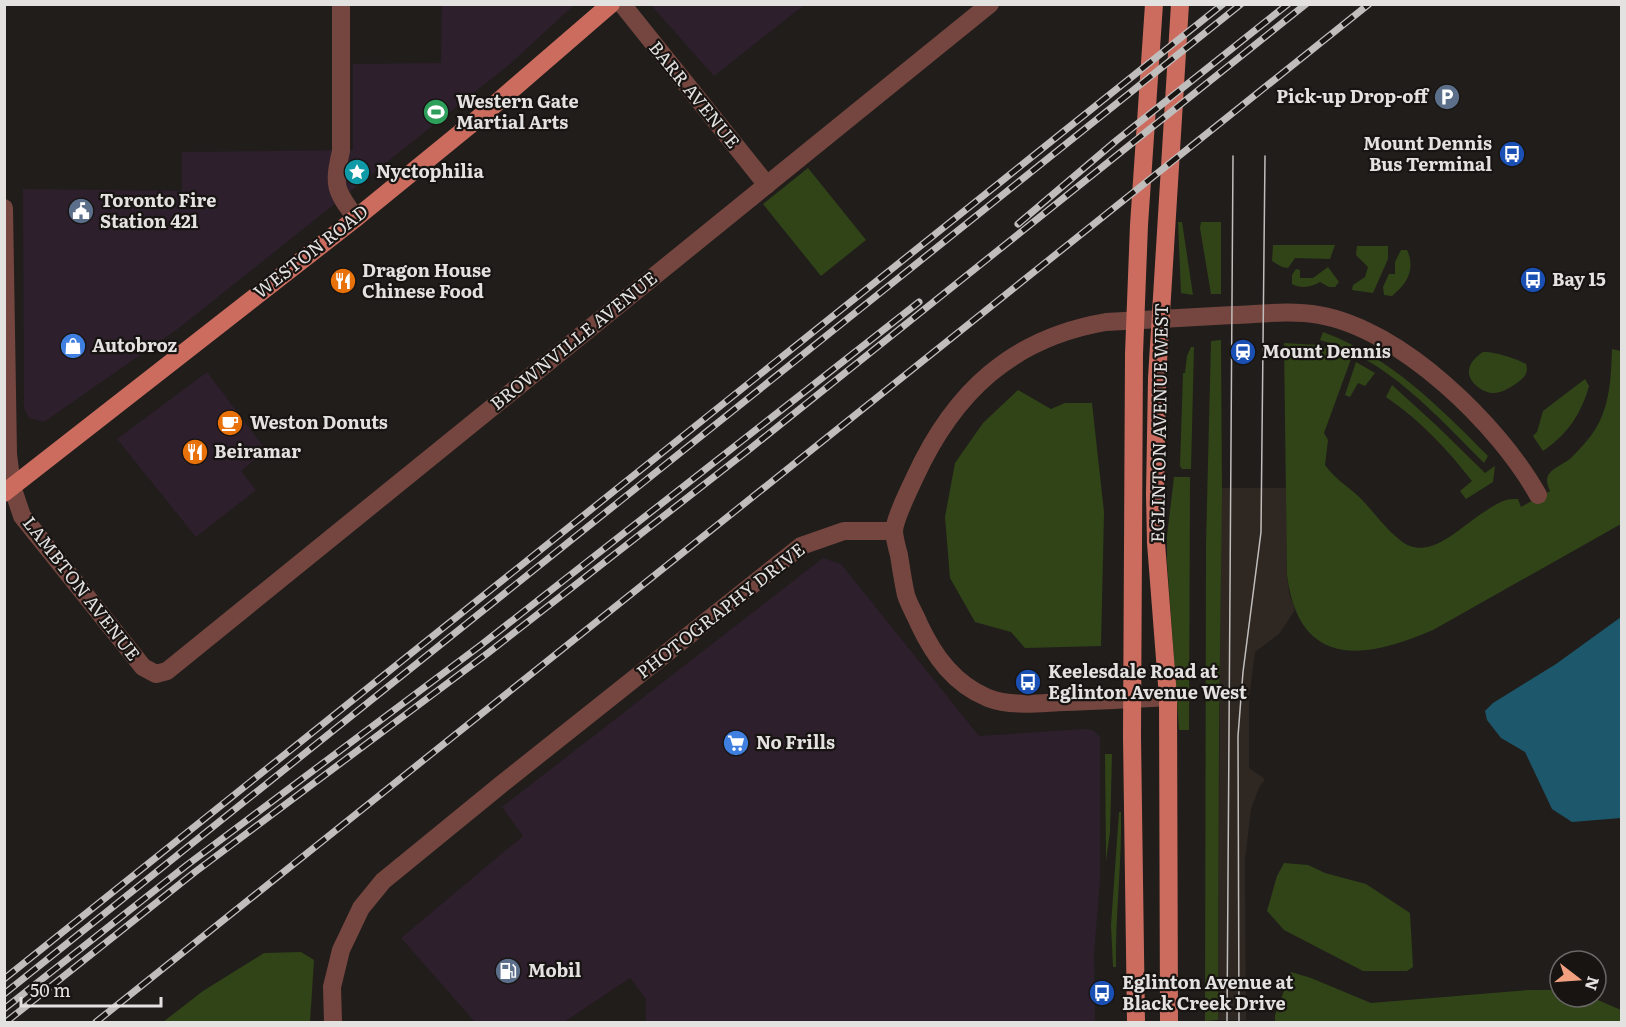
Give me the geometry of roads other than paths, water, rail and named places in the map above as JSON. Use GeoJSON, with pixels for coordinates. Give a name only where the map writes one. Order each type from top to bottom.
{"type":"FeatureCollection","features":[{"type":"Feature","properties":{"kind":"main road","name":"WESTON ROAD"},"geometry":{"type":"LineString","coordinates":[[8,489],[356,218],[486,112],[611,4]]}},
{"type":"Feature","properties":{"kind":"main road","name":"EGLINTON AVENUE WEST"},"geometry":{"type":"LineString","coordinates":[[1136,1023],[1132,699],[1134,354],[1139,225],[1154,4]]}},
{"type":"Feature","properties":{"kind":"main road","name":"EGLINTON AVENUE WEST"},"geometry":{"type":"LineString","coordinates":[[1169,1023],[1168,697],[1156,543],[1155,494],[1157,378],[1180,4]]}},
{"type":"Feature","properties":{"kind":"street"},"geometry":{"type":"LineString","coordinates":[[341,4],[341,151],[336,184],[340,197],[356,218]]}},
{"type":"Feature","properties":{"kind":"street","name":"BARR AVENUE"},"geometry":{"type":"LineString","coordinates":[[622,4],[767,185]]}},
{"type":"Feature","properties":{"kind":"street","name":"BROWNVILLE AVENUE"},"geometry":{"type":"LineString","coordinates":[[156,674],[167,671],[990,4]]}},
{"type":"Feature","properties":{"kind":"street","name":"LAMBTON AVENUE"},"geometry":{"type":"LineString","coordinates":[[4,208],[8,489],[22,516],[143,667],[156,674]]}},
{"type":"Feature","properties":{"kind":"street"},"geometry":{"type":"LineString","coordinates":[[1168,697],[1020,704],[1005,703],[977,693],[950,674],[930,647],[906,596],[894,531],[906,496],[929,446],[958,404],[979,383],[999,365],[1051,335],[1081,326],[1106,322],[1281,313],[1323,316],[1360,327],[1388,340],[1439,380],[1482,421],[1526,474],[1538,495]]}},
{"type":"Feature","properties":{"kind":"street","name":"PHOTOGRAPHY DRIVE"},"geometry":{"type":"LineString","coordinates":[[333,1023],[332,987],[341,950],[361,908],[383,881],[502,783],[801,546],[844,531],[894,531]]}},
{"type":"Feature","properties":{"kind":"water"},"geometry":{"type":"Polygon","coordinates":[[[1621,617],[1621,818],[1572,822],[1552,809],[1525,752],[1501,738],[1487,720],[1485,711],[1493,703],[1556,664],[1621,617]]]}},
{"type":"Feature","properties":{"kind":"tram line"},"geometry":{"type":"LineString","coordinates":[[1227,1022],[1233,156]]}},
{"type":"Feature","properties":{"kind":"tram line"},"geometry":{"type":"LineString","coordinates":[[1239,1022],[1238,736],[1243,672],[1261,532],[1265,156]]}},
{"type":"Feature","properties":{"kind":"railway"},"geometry":{"type":"LineString","coordinates":[[4,979],[1223,4]]}},
{"type":"Feature","properties":{"kind":"railway"},"geometry":{"type":"LineString","coordinates":[[4,994],[1241,4]]}},
{"type":"Feature","properties":{"kind":"railway"},"geometry":{"type":"LineString","coordinates":[[1018,224],[1117,140],[1288,4]]}},
{"type":"Feature","properties":{"kind":"railway"},"geometry":{"type":"LineString","coordinates":[[6,1022],[195,872],[488,653],[751,448],[1306,4]]}},
{"type":"Feature","properties":{"kind":"railway"},"geometry":{"type":"LineString","coordinates":[[96,1022],[1369,4]]}},
{"type":"Feature","properties":{"kind":"railway"},"geometry":{"type":"LineString","coordinates":[[4,1009],[187,865],[481,645],[919,302]]}},
{"type":"Feature","properties":{"kind":"place","name":"Pick-up Drop-off"},"geometry":{"type":"Point","coordinates":[1447,97]}},
{"type":"Feature","properties":{"kind":"place","name":"Western Gate Martial Arts"},"geometry":{"type":"Point","coordinates":[436,112]}},
{"type":"Feature","properties":{"kind":"place","name":"Mount Dennis Bus Terminal"},"geometry":{"type":"Point","coordinates":[1512,154]}},
{"type":"Feature","properties":{"kind":"place","name":"Nyctophilia"},"geometry":{"type":"Point","coordinates":[357,172]}},
{"type":"Feature","properties":{"kind":"place","name":"Toronto Fire Station 421"},"geometry":{"type":"Point","coordinates":[81,211]}},
{"type":"Feature","properties":{"kind":"place","name":"Bay 15"},"geometry":{"type":"Point","coordinates":[1533,280]}},
{"type":"Feature","properties":{"kind":"place","name":"Dragon House Chinese Food"},"geometry":{"type":"Point","coordinates":[343,281]}},
{"type":"Feature","properties":{"kind":"place","name":"Autobroz"},"geometry":{"type":"Point","coordinates":[73,346]}},
{"type":"Feature","properties":{"kind":"place","name":"Mount Dennis"},"geometry":{"type":"Point","coordinates":[1243,352]}},
{"type":"Feature","properties":{"kind":"place","name":"Weston Donuts"},"geometry":{"type":"Point","coordinates":[230,423]}},
{"type":"Feature","properties":{"kind":"place","name":"Beiramar"},"geometry":{"type":"Point","coordinates":[195,452]}},
{"type":"Feature","properties":{"kind":"place","name":"Keelesdale Road at Eglinton Avenue West"},"geometry":{"type":"Point","coordinates":[1028,682]}},
{"type":"Feature","properties":{"kind":"place","name":"No Frills"},"geometry":{"type":"Point","coordinates":[736,743]}},
{"type":"Feature","properties":{"kind":"place","name":"Mobil"},"geometry":{"type":"Point","coordinates":[508,971]}},
{"type":"Feature","properties":{"kind":"place","name":"Eglinton Avenue at Black Creek Drive"},"geometry":{"type":"Point","coordinates":[1102,993]}}]}
